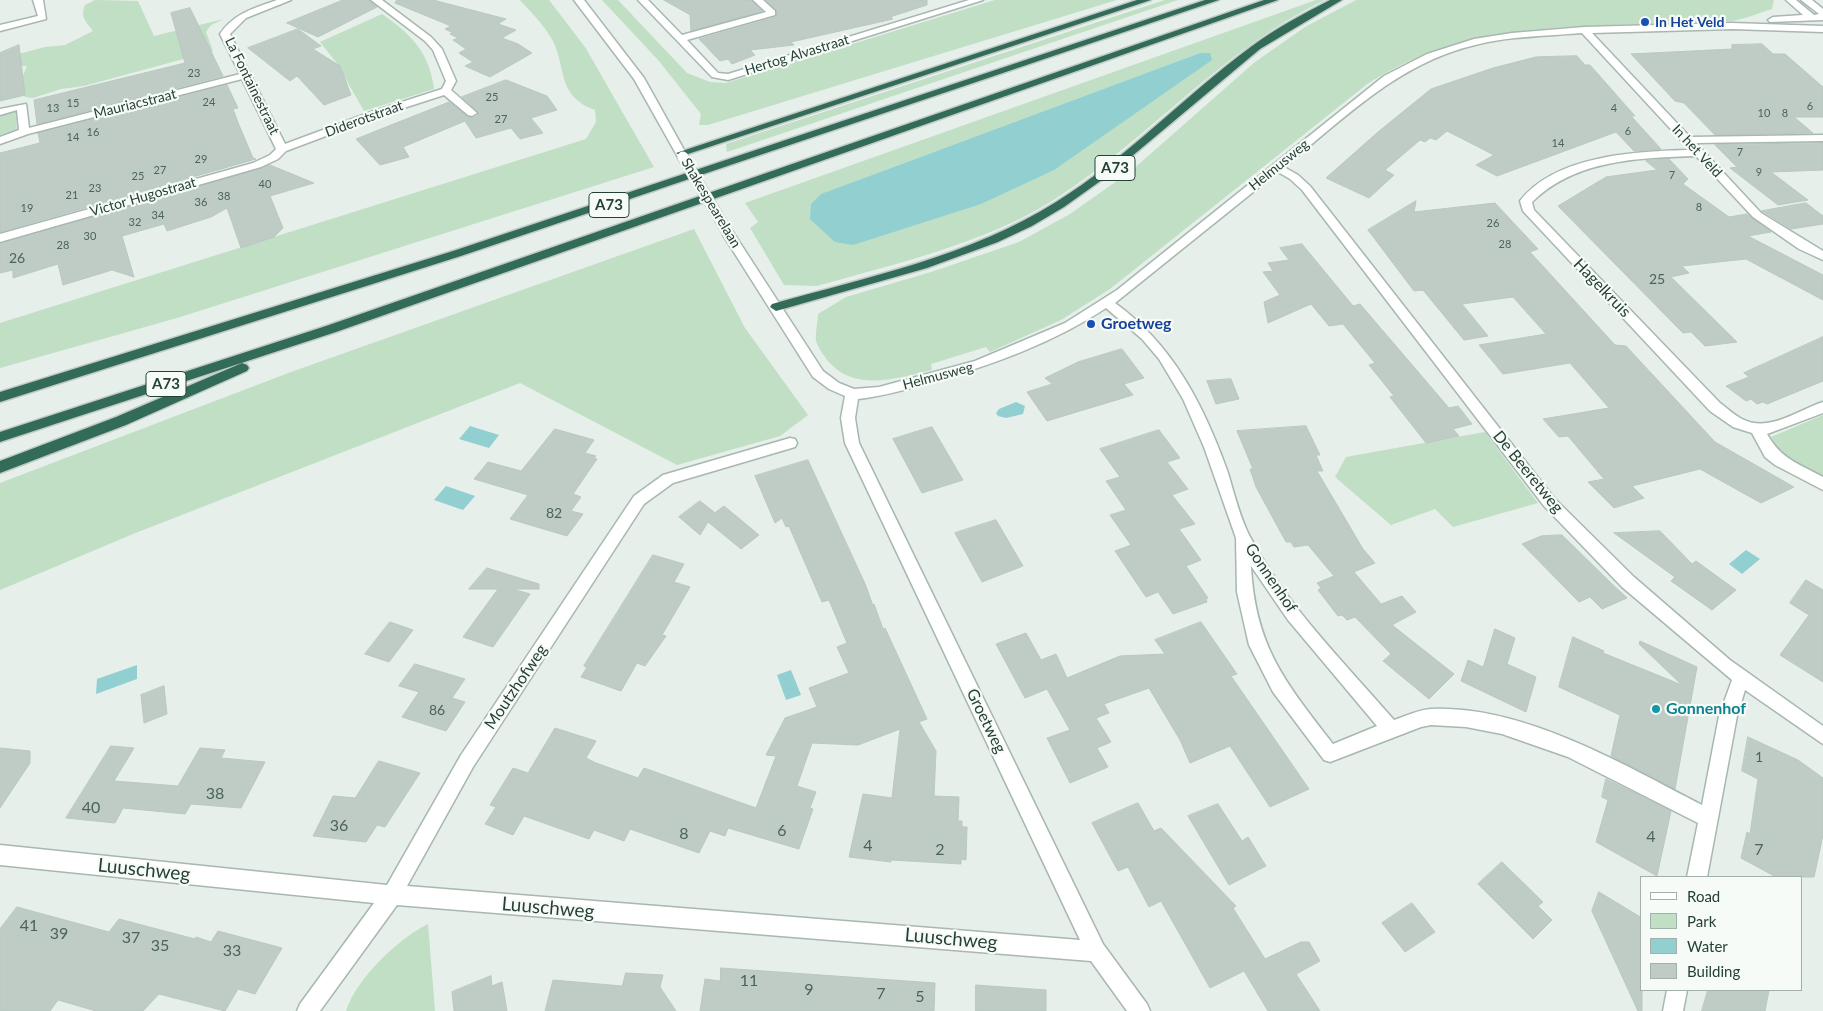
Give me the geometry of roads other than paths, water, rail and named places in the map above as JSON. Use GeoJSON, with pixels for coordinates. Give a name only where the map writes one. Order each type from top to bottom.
{"type":"FeatureCollection","features":[{"type":"Feature","properties":{"kind":"highway"},"geometry":{"type":"LineString","coordinates":[[682,155],[1146,0]]}},
{"type":"Feature","properties":{"kind":"highway","name":"A73"},"geometry":{"type":"LineString","coordinates":[[0,398],[183,343],[538,228],[1214,0]]}},
{"type":"Feature","properties":{"kind":"highway","name":"A73"},"geometry":{"type":"LineString","coordinates":[[0,438],[331,329],[1273,0]]}},
{"type":"Feature","properties":{"kind":"highway","name":"A73"},"geometry":{"type":"LineString","coordinates":[[776,307],[928,263],[1018,228],[1060,206],[1119,165],[1247,54],[1300,18],[1337,0]]}},
{"type":"Feature","properties":{"kind":"highway","name":"A73"},"geometry":{"type":"LineString","coordinates":[[0,466],[121,421],[331,329]]}},
{"type":"Feature","properties":{"kind":"street"},"geometry":{"type":"LineString","coordinates":[[0,28],[43,17],[38,0]]}},
{"type":"Feature","properties":{"kind":"street","name":"La Fontainestraat"},"geometry":{"type":"LineString","coordinates":[[282,149],[225,34],[230,24],[247,14],[286,0]]}},
{"type":"Feature","properties":{"kind":"street"},"geometry":{"type":"LineString","coordinates":[[376,0],[428,39],[437,49],[451,81],[446,91],[472,113]]}},
{"type":"Feature","properties":{"kind":"street","name":"Shakespearelaan"},"geometry":{"type":"LineString","coordinates":[[579,0],[639,78],[729,235],[818,374],[834,386],[853,394]]}},
{"type":"Feature","properties":{"kind":"street","name":"Hertog Alvastraat"},"geometry":{"type":"LineString","coordinates":[[643,0],[715,75],[728,77],[978,0]]}},
{"type":"Feature","properties":{"kind":"street"},"geometry":{"type":"LineString","coordinates":[[680,39],[772,13],[758,0]]}},
{"type":"Feature","properties":{"kind":"street"},"geometry":{"type":"LineString","coordinates":[[1791,0],[1823,28]]}},
{"type":"Feature","properties":{"kind":"street"},"geometry":{"type":"LineString","coordinates":[[1806,0],[1823,15]]}},
{"type":"Feature","properties":{"kind":"street","name":"Helmusweg"},"geometry":{"type":"LineString","coordinates":[[1732,26],[1823,15]]}},
{"type":"Feature","properties":{"kind":"street","name":"Helmusweg"},"geometry":{"type":"LineString","coordinates":[[853,394],[879,392],[979,364],[1070,326],[1121,293],[1388,78],[1430,56],[1474,42],[1512,36],[1584,30],[1732,26],[1823,28]]}},
{"type":"Feature","properties":{"kind":"street","name":"In het Veld"},"geometry":{"type":"LineString","coordinates":[[1584,30],[1757,215],[1803,246],[1823,256]]}},
{"type":"Feature","properties":{"kind":"street","name":"Mauriacstraat"},"geometry":{"type":"LineString","coordinates":[[0,142],[24,132],[246,75]]}},
{"type":"Feature","properties":{"kind":"street","name":"Diderotstraat"},"geometry":{"type":"LineString","coordinates":[[282,149],[375,114],[446,91]]}},
{"type":"Feature","properties":{"kind":"street"},"geometry":{"type":"LineString","coordinates":[[0,112],[22,106],[24,132]]}},
{"type":"Feature","properties":{"kind":"street"},"geometry":{"type":"LineString","coordinates":[[1686,140],[1823,138]]}},
{"type":"Feature","properties":{"kind":"street","name":"Victor Hugostraat"},"geometry":{"type":"LineString","coordinates":[[0,238],[257,165],[274,157],[282,149]]}},
{"type":"Feature","properties":{"kind":"street","name":"Hagelkruis"},"geometry":{"type":"LineString","coordinates":[[1697,153],[1632,156],[1570,171],[1532,193],[1526,201],[1529,211],[1715,408],[1738,423],[1757,429]]}},
{"type":"Feature","properties":{"kind":"street","name":"De Beeretweg"},"geometry":{"type":"LineString","coordinates":[[1276,167],[1294,176],[1306,188],[1549,502],[1628,582],[1740,678],[1823,736]]}},
{"type":"Feature","properties":{"kind":"street","name":"Gonnenhof"},"geometry":{"type":"LineString","coordinates":[[1106,302],[1124,314],[1151,339],[1175,372],[1204,424],[1244,539],[1285,603],[1391,729],[1330,754],[1272,676],[1252,628],[1242,575],[1244,539]]}},
{"type":"Feature","properties":{"kind":"street","name":"Groetweg"},"geometry":{"type":"LineString","coordinates":[[853,394],[847,419],[852,443],[1096,951],[1140,1011]]}},
{"type":"Feature","properties":{"kind":"street"},"geometry":{"type":"LineString","coordinates":[[1757,429],[1769,430],[1823,407]]}},
{"type":"Feature","properties":{"kind":"street"},"geometry":{"type":"LineString","coordinates":[[1757,429],[1770,453],[1780,461],[1823,484]]}},
{"type":"Feature","properties":{"kind":"street","name":"Moutzhofweg"},"geometry":{"type":"LineString","coordinates":[[307,1011],[392,895],[467,761],[639,500],[668,479],[790,443]]}},
{"type":"Feature","properties":{"kind":"street"},"geometry":{"type":"LineString","coordinates":[[1697,876],[1728,716],[1740,678]]}},
{"type":"Feature","properties":{"kind":"street"},"geometry":{"type":"LineString","coordinates":[[1391,729],[1429,717],[1464,719],[1521,730],[1607,767],[1708,818]]}},
{"type":"Feature","properties":{"kind":"street","name":"Luuschweg"},"geometry":{"type":"LineString","coordinates":[[0,855],[392,895],[1096,951]]}},
{"type":"Feature","properties":{"kind":"street"},"geometry":{"type":"LineString","coordinates":[[1673,1011],[1677,991]]}},
{"type":"Feature","properties":{"kind":"water"},"geometry":{"type":"Polygon","coordinates":[[[1200,53],[1210,53],[1212,60],[1054,170],[981,204],[853,245],[835,242],[810,219],[811,204],[821,194],[1200,53]]]}},
{"type":"Feature","properties":{"kind":"water"},"geometry":{"type":"Polygon","coordinates":[[[1016,402],[1025,406],[1023,414],[1006,418],[998,416],[996,413],[999,409],[1016,402]]]}},
{"type":"Feature","properties":{"kind":"water"},"geometry":{"type":"Polygon","coordinates":[[[470,426],[499,435],[489,448],[459,439],[470,426]]]}},
{"type":"Feature","properties":{"kind":"water"},"geometry":{"type":"Polygon","coordinates":[[[446,486],[475,496],[463,510],[434,500],[446,486]]]}},
{"type":"Feature","properties":{"kind":"water"},"geometry":{"type":"Polygon","coordinates":[[[1746,550],[1760,559],[1742,574],[1729,564],[1746,550]]]}},
{"type":"Feature","properties":{"kind":"water"},"geometry":{"type":"Polygon","coordinates":[[[137,665],[137,679],[96,694],[97,679],[137,665]]]}},
{"type":"Feature","properties":{"kind":"water"},"geometry":{"type":"Polygon","coordinates":[[[791,670],[801,695],[786,700],[777,675],[791,670]]]}},
{"type":"Feature","properties":{"kind":"place","name":"In Het Veld"},"geometry":{"type":"Point","coordinates":[1645,22]}},
{"type":"Feature","properties":{"kind":"place","name":"Groetweg"},"geometry":{"type":"Point","coordinates":[1091,324]}},
{"type":"Feature","properties":{"kind":"place","name":"Gonnenhof"},"geometry":{"type":"Point","coordinates":[1656,709]}}]}
